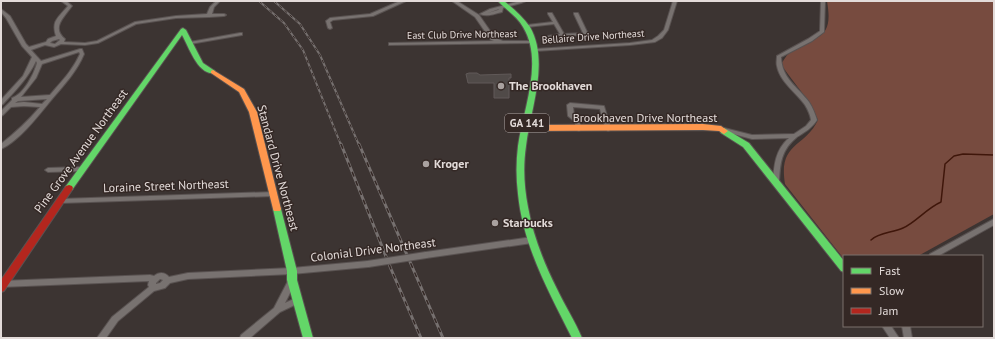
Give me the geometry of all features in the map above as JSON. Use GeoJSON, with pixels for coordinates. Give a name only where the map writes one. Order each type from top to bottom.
{"type":"FeatureCollection","features":[{"type":"Feature","properties":{"kind":"main road","name":"GA 141"},"geometry":{"type":"LineString","coordinates":[[503,5],[527,26],[534,46],[533,88],[522,148],[522,189],[524,211],[532,240],[547,280],[577,338]]}},
{"type":"Feature","properties":{"kind":"main road","name":"Standard Drive Northeast"},"geometry":{"type":"LineString","coordinates":[[183,30],[190,43],[195,58],[200,64],[242,91],[253,112],[308,338]]}},
{"type":"Feature","properties":{"kind":"main road","name":"Pine Grove Avenue Northeast"},"geometry":{"type":"LineString","coordinates":[[2,285],[82,169],[183,30]]}},
{"type":"Feature","properties":{"kind":"main road","name":"Brookhaven Drive Northeast"},"geometry":{"type":"LineString","coordinates":[[526,128],[608,129],[703,127],[721,129],[746,145],[843,267]]}},
{"type":"Feature","properties":{"kind":"street"},"geometry":{"type":"LineString","coordinates":[[60,40],[56,28],[57,23],[70,6],[63,1]]}},
{"type":"Feature","properties":{"kind":"street"},"geometry":{"type":"LineString","coordinates":[[209,16],[212,7],[218,1]]}},
{"type":"Feature","properties":{"kind":"street"},"geometry":{"type":"LineString","coordinates":[[329,26],[328,21],[332,19],[371,16],[404,1]]}},
{"type":"Feature","properties":{"kind":"street"},"geometry":{"type":"LineString","coordinates":[[454,1],[477,16],[493,39],[503,43]]}},
{"type":"Feature","properties":{"kind":"street"},"geometry":{"type":"LineString","coordinates":[[477,16],[500,11],[503,5],[524,1]]}},
{"type":"Feature","properties":{"kind":"street","name":"Bellaire Drive Northeast"},"geometry":{"type":"LineString","coordinates":[[534,46],[630,44],[653,40],[660,37],[666,30],[675,1]]}},
{"type":"Feature","properties":{"kind":"street"},"geometry":{"type":"LineString","coordinates":[[776,183],[777,164],[783,147],[795,136],[810,126],[814,120],[810,107],[785,76],[780,67],[779,56],[810,40],[822,31],[824,25],[823,1]]}},
{"type":"Feature","properties":{"kind":"street"},"geometry":{"type":"LineString","coordinates":[[1,11],[8,17],[40,63]]}},
{"type":"Feature","properties":{"kind":"street"},"geometry":{"type":"LineString","coordinates":[[550,14],[564,35]]}},
{"type":"Feature","properties":{"kind":"street"},"geometry":{"type":"LineString","coordinates":[[550,37],[586,34],[576,14]]}},
{"type":"Feature","properties":{"kind":"street"},"geometry":{"type":"LineString","coordinates":[[30,50],[60,40],[67,43],[68,47],[71,48],[92,43],[110,37],[135,23],[176,18],[224,15]]}},
{"type":"Feature","properties":{"kind":"street"},"geometry":{"type":"LineString","coordinates":[[527,26],[555,22]]}},
{"type":"Feature","properties":{"kind":"street"},"geometry":{"type":"LineString","coordinates":[[190,43],[240,34]]}},
{"type":"Feature","properties":{"kind":"street","name":"East Club Drive Northeast"},"geometry":{"type":"LineString","coordinates":[[391,44],[503,43],[534,46]]}},
{"type":"Feature","properties":{"kind":"street"},"geometry":{"type":"LineString","coordinates":[[1,147],[18,134],[51,97],[67,78],[82,54],[80,50],[40,63]]}},
{"type":"Feature","properties":{"kind":"street"},"geometry":{"type":"LineString","coordinates":[[1,102],[26,77],[35,57]]}},
{"type":"Feature","properties":{"kind":"street"},"geometry":{"type":"LineString","coordinates":[[1,114],[36,76],[40,63]]}},
{"type":"Feature","properties":{"kind":"street"},"geometry":{"type":"LineString","coordinates":[[1,102],[16,98],[51,97]]}},
{"type":"Feature","properties":{"kind":"street"},"geometry":{"type":"LineString","coordinates":[[1,102],[9,105],[24,104],[42,106]]}},
{"type":"Feature","properties":{"kind":"street"},"geometry":{"type":"LineString","coordinates":[[579,129],[576,120],[571,116],[569,107],[573,105],[602,107],[608,129]]}},
{"type":"Feature","properties":{"kind":"street"},"geometry":{"type":"LineString","coordinates":[[721,129],[752,137],[795,136]]}},
{"type":"Feature","properties":{"kind":"street"},"geometry":{"type":"LineString","coordinates":[[48,170],[82,169]]}},
{"type":"Feature","properties":{"kind":"street","name":"Loraine Street Northeast"},"geometry":{"type":"LineString","coordinates":[[60,201],[274,194]]}},
{"type":"Feature","properties":{"kind":"street"},"geometry":{"type":"LineString","coordinates":[[934,255],[994,222]]}},
{"type":"Feature","properties":{"kind":"street","name":"Colonial Drive Northeast"},"geometry":{"type":"LineString","coordinates":[[154,283],[159,276],[164,276],[168,280],[188,276],[292,275],[426,254],[532,240]]}},
{"type":"Feature","properties":{"kind":"street"},"geometry":{"type":"LineString","coordinates":[[277,310],[292,275]]}},
{"type":"Feature","properties":{"kind":"street"},"geometry":{"type":"LineString","coordinates":[[2,285],[150,278],[154,283],[115,319],[101,338]]}},
{"type":"Feature","properties":{"kind":"street"},"geometry":{"type":"LineString","coordinates":[[244,338],[277,310],[298,300]]}},
{"type":"Feature","properties":{"kind":"street"},"geometry":{"type":"LineString","coordinates":[[887,327],[895,338]]}},
{"type":"Feature","properties":{"kind":"street"},"geometry":{"type":"LineString","coordinates":[[906,327],[908,338]]}},
{"type":"Feature","properties":{"kind":"shaded area"},"geometry":{"type":"Polygon","coordinates":[[[827,1],[994,1],[994,214],[920,255],[843,255],[843,258],[785,184],[784,170],[785,160],[789,153],[813,129],[818,120],[806,98],[781,64],[790,53],[821,35],[826,30],[829,14],[827,1]]]}},
{"type":"Feature","properties":{"kind":"building","name":"The Brookhaven"},"geometry":{"type":"Polygon","coordinates":[[[477,73],[480,75],[511,74],[511,78],[509,78],[509,98],[494,98],[494,83],[468,83],[466,74],[477,73]]]}},
{"type":"Feature","properties":{"kind":"waterway"},"geometry":{"type":"LineString","coordinates":[[871,240],[878,235],[899,230],[908,226],[941,202],[945,164],[954,156],[963,154],[994,155]]}},
{"type":"Feature","properties":{"kind":"railway"},"geometry":{"type":"LineString","coordinates":[[259,1],[284,23],[303,50],[341,145]]}},
{"type":"Feature","properties":{"kind":"railway"},"geometry":{"type":"LineString","coordinates":[[274,1],[300,24],[320,55],[359,145]]}},
{"type":"Feature","properties":{"kind":"railway"},"geometry":{"type":"LineString","coordinates":[[341,144],[391,269],[421,338]]}},
{"type":"Feature","properties":{"kind":"railway"},"geometry":{"type":"LineString","coordinates":[[359,144],[443,338]]}},
{"type":"Feature","properties":{"kind":"traffic: fast"},"geometry":{"type":"LineString","coordinates":[[501,1],[517,15],[527,27],[533,45],[535,60],[533,89],[522,146],[521,178],[524,209],[539,259],[577,338]]}},
{"type":"Feature","properties":{"kind":"traffic: fast"},"geometry":{"type":"LineString","coordinates":[[69,188],[183,30],[200,64],[213,72]]}},
{"type":"Feature","properties":{"kind":"traffic: fast"},"geometry":{"type":"LineString","coordinates":[[724,131],[746,145],[843,267]]}},
{"type":"Feature","properties":{"kind":"traffic: fast"},"geometry":{"type":"LineString","coordinates":[[277,209],[292,271],[292,280],[308,338]]}},
{"type":"Feature","properties":{"kind":"traffic: slow"},"geometry":{"type":"LineString","coordinates":[[213,72],[242,91],[253,112],[277,209]]}},
{"type":"Feature","properties":{"kind":"traffic: slow"},"geometry":{"type":"LineString","coordinates":[[526,128],[703,127],[721,129],[724,131]]}},
{"type":"Feature","properties":{"kind":"traffic: jam"},"geometry":{"type":"LineString","coordinates":[[1,288],[69,188]]}},
{"type":"Feature","properties":{"kind":"place","name":"The Brookhaven"},"geometry":{"type":"Point","coordinates":[501,86]}},
{"type":"Feature","properties":{"kind":"place","name":"Kroger"},"geometry":{"type":"Point","coordinates":[426,164]}},
{"type":"Feature","properties":{"kind":"place","name":"Starbucks"},"geometry":{"type":"Point","coordinates":[495,223]}}]}
